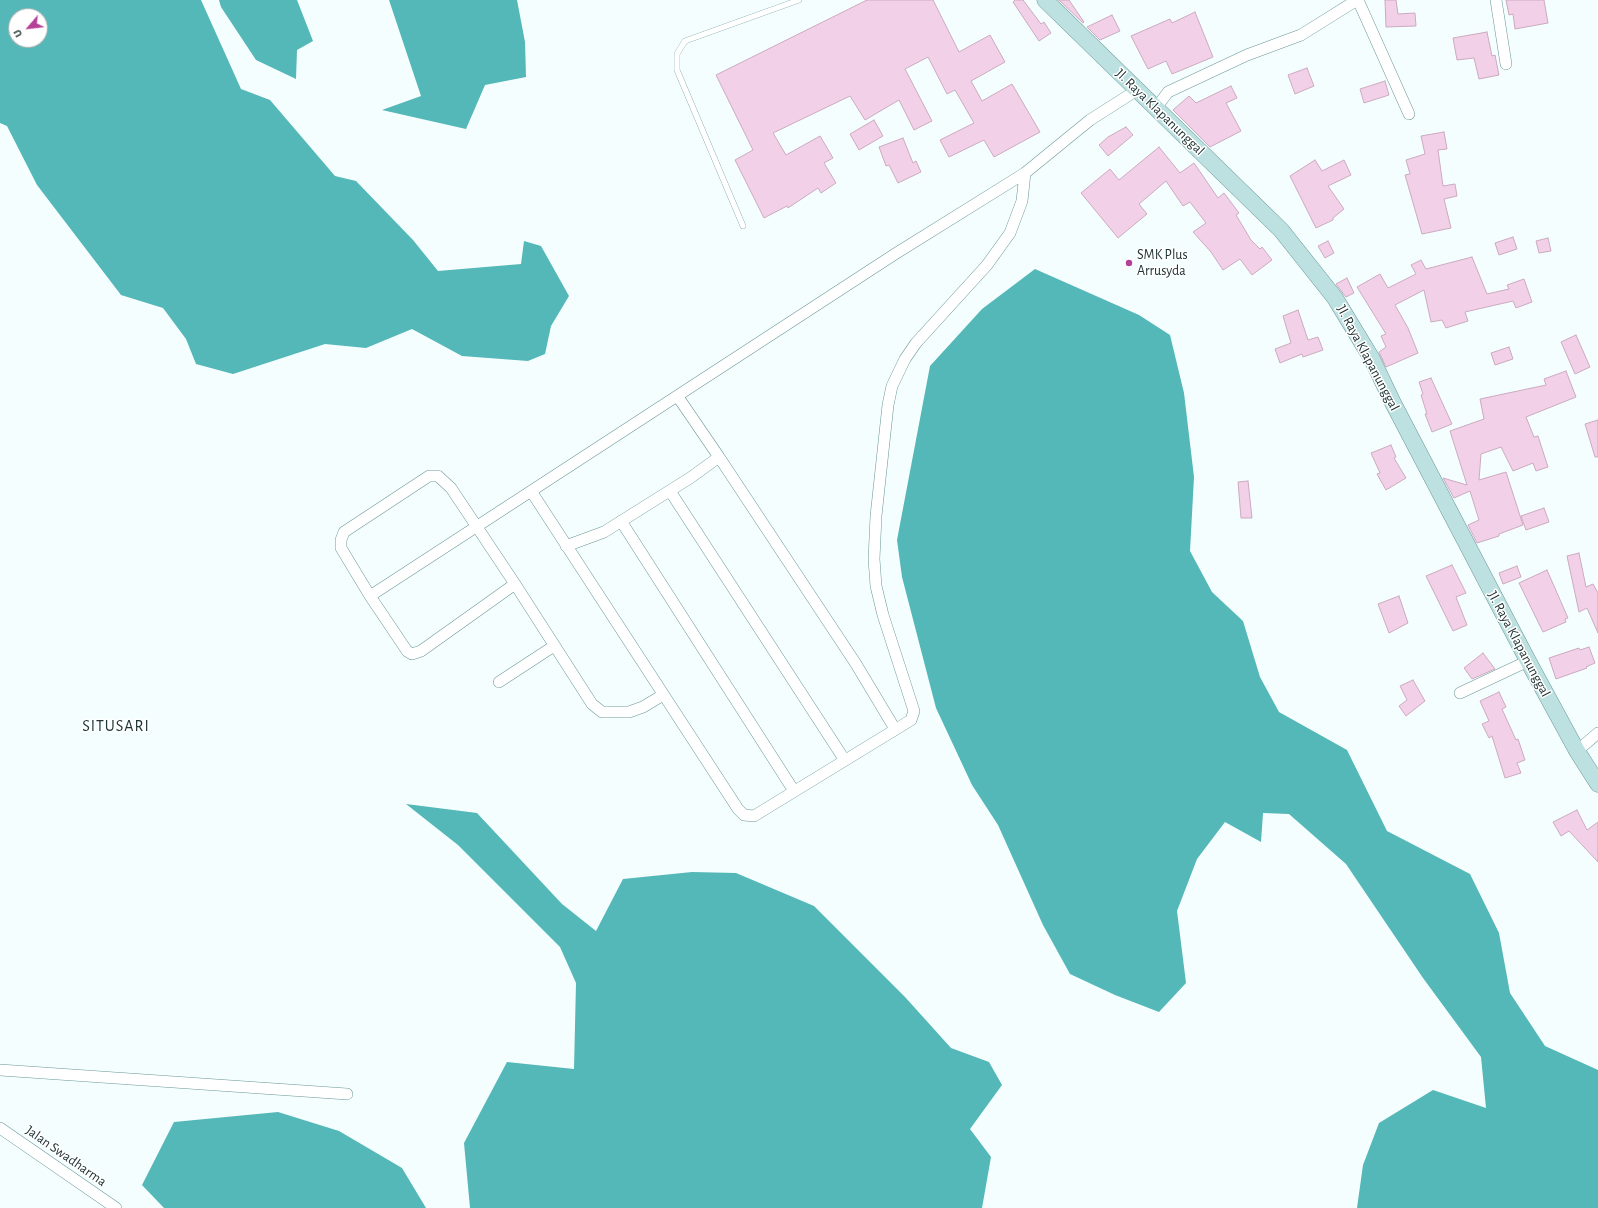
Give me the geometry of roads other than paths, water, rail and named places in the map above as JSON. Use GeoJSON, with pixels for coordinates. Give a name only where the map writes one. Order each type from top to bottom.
{"type":"FeatureCollection","features":[{"type":"Feature","properties":{"kind":"street","name":"Jl. Raya Klapanunggal"},"geometry":{"type":"LineString","coordinates":[[1045,0],[1281,230],[1335,298],[1372,359],[1396,410],[1528,661],[1577,751],[1598,784]]}},
{"type":"Feature","properties":{"kind":"street"},"geometry":{"type":"LineString","coordinates":[[1156,108],[1168,92],[1246,55],[1301,34],[1358,0],[1409,114]]}},
{"type":"Feature","properties":{"kind":"street"},"geometry":{"type":"LineString","coordinates":[[1496,0],[1506,64]]}},
{"type":"Feature","properties":{"kind":"street"},"geometry":{"type":"LineString","coordinates":[[370,596],[477,528],[531,490],[678,397],[895,254],[1025,173],[1090,120],[1137,90]]}},
{"type":"Feature","properties":{"kind":"street"},"geometry":{"type":"LineString","coordinates":[[531,490],[738,809],[744,815],[754,816],[844,759],[911,720],[914,711],[883,615],[876,586],[874,559],[876,516],[888,405],[892,386],[905,359],[916,342],[987,265],[1010,233],[1022,201],[1025,173]]}},
{"type":"Feature","properties":{"kind":"street"},"geometry":{"type":"LineString","coordinates":[[678,397],[856,664],[895,729]]}},
{"type":"Feature","properties":{"kind":"street"},"geometry":{"type":"LineString","coordinates":[[566,546],[604,532],[670,491],[719,457]]}},
{"type":"Feature","properties":{"kind":"street"},"geometry":{"type":"LineString","coordinates":[[515,584],[421,650],[412,654],[406,651],[370,596],[341,548],[341,540],[344,532],[429,476],[438,476],[447,485],[515,584],[592,704],[602,712],[629,712],[643,707],[663,694]]}},
{"type":"Feature","properties":{"kind":"street"},"geometry":{"type":"LineString","coordinates":[[670,491],[844,759]]}},
{"type":"Feature","properties":{"kind":"street"},"geometry":{"type":"LineString","coordinates":[[621,521],[794,791]]}},
{"type":"Feature","properties":{"kind":"street"},"geometry":{"type":"LineString","coordinates":[[499,682],[554,646]]}},
{"type":"Feature","properties":{"kind":"street"},"geometry":{"type":"LineString","coordinates":[[1460,693],[1528,661]]}},
{"type":"Feature","properties":{"kind":"street"},"geometry":{"type":"LineString","coordinates":[[1577,751],[1598,733]]}},
{"type":"Feature","properties":{"kind":"street"},"geometry":{"type":"LineString","coordinates":[[0,1070],[347,1094]]}},
{"type":"Feature","properties":{"kind":"street","name":"Jalan Swadharma"},"geometry":{"type":"LineString","coordinates":[[0,1128],[116,1208]]}},
{"type":"Feature","properties":{"kind":"lane"},"geometry":{"type":"LineString","coordinates":[[743,226],[677,70],[677,54],[685,41],[799,0]]}},
{"type":"Feature","properties":{"kind":"water"},"geometry":{"type":"Polygon","coordinates":[[[0,0],[201,0],[241,89],[270,100],[335,176],[356,181],[413,240],[438,271],[521,264],[524,241],[541,246],[569,296],[551,326],[545,354],[528,361],[462,356],[412,329],[366,348],[325,344],[233,374],[196,364],[186,339],[163,308],[121,295],[37,185],[7,126],[0,123],[0,0]]]}},
{"type":"Feature","properties":{"kind":"water"},"geometry":{"type":"Polygon","coordinates":[[[219,0],[297,0],[313,41],[297,50],[296,79],[256,60],[221,7],[219,0]]]}},
{"type":"Feature","properties":{"kind":"water"},"geometry":{"type":"Polygon","coordinates":[[[389,0],[517,0],[525,42],[526,77],[485,85],[466,129],[382,110],[421,96],[389,0]]]}},
{"type":"Feature","properties":{"kind":"water"},"geometry":{"type":"Polygon","coordinates":[[[1035,269],[1139,315],[1170,335],[1184,393],[1194,477],[1190,551],[1212,592],[1243,621],[1260,677],[1279,712],[1347,750],[1387,831],[1470,874],[1499,933],[1510,993],[1545,1046],[1598,1070],[1598,1208],[1357,1208],[1363,1165],[1379,1123],[1433,1090],[1486,1108],[1481,1057],[1423,978],[1346,864],[1289,814],[1263,813],[1261,842],[1225,822],[1197,859],[1177,911],[1186,983],[1159,1012],[1115,995],[1070,974],[1043,925],[998,825],[972,785],[936,708],[902,577],[897,540],[930,366],[982,309],[1035,269]]]}},
{"type":"Feature","properties":{"kind":"water"},"geometry":{"type":"Polygon","coordinates":[[[406,804],[477,813],[562,904],[596,931],[623,879],[692,872],[736,873],[814,906],[905,997],[951,1048],[989,1062],[1002,1085],[970,1129],[991,1157],[982,1208],[470,1208],[464,1143],[507,1062],[574,1069],[576,983],[560,947],[458,845],[406,804]]]}},
{"type":"Feature","properties":{"kind":"water"},"geometry":{"type":"Polygon","coordinates":[[[278,1112],[339,1131],[402,1168],[426,1208],[164,1208],[142,1185],[174,1122],[278,1112]]]}},
{"type":"Feature","properties":{"kind":"place","name":"SMK Plus Arrusyda"},"geometry":{"type":"Point","coordinates":[1129,263]}},
{"type":"Feature","properties":{"kind":"district","name":"SITUSARI"},"geometry":{"type":"Point","coordinates":[116,726]}}]}
